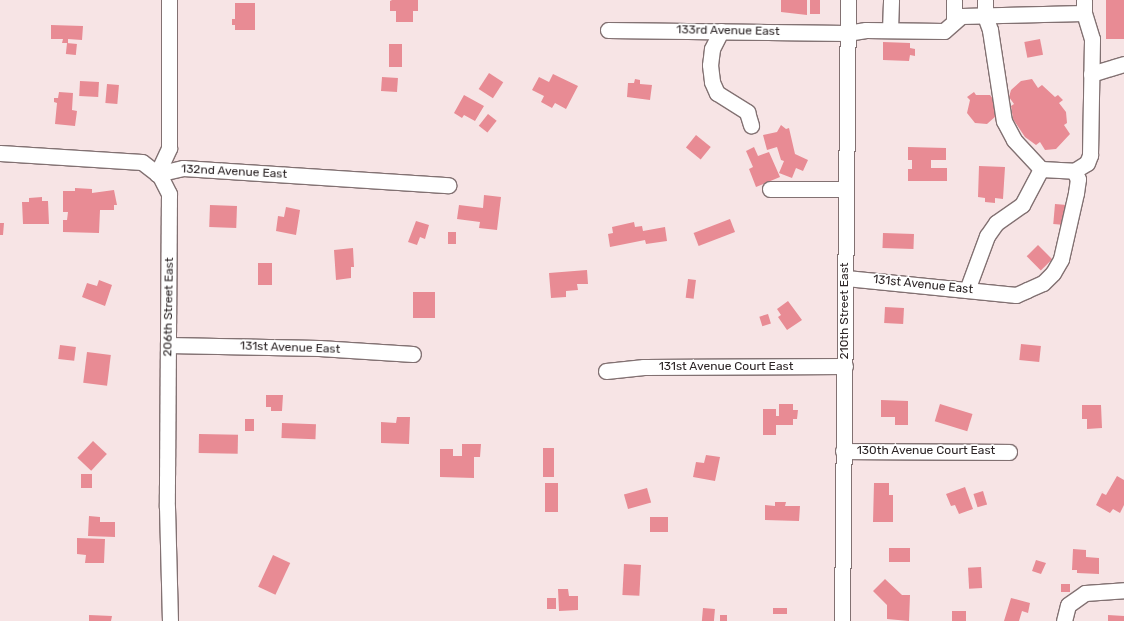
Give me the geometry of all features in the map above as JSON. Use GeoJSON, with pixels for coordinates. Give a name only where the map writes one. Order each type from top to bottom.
{"type":"FeatureCollection","features":[{"type":"Feature","properties":{"kind":"street"},"geometry":{"type":"LineString","coordinates":[[0,153],[142,162],[157,174],[169,148],[169,0]]}},
{"type":"Feature","properties":{"kind":"street","name":"210th Street East"},"geometry":{"type":"LineString","coordinates":[[842,621],[848,0]]}},
{"type":"Feature","properties":{"kind":"street"},"geometry":{"type":"LineString","coordinates":[[890,30],[891,0]]}},
{"type":"Feature","properties":{"kind":"street"},"geometry":{"type":"LineString","coordinates":[[954,0],[954,22]]}},
{"type":"Feature","properties":{"kind":"street"},"geometry":{"type":"LineString","coordinates":[[985,0],[985,16],[990,30],[1004,121],[1014,140],[1042,169],[1074,171],[1087,163],[1090,155],[1092,38],[1084,6]]}},
{"type":"Feature","properties":{"kind":"street","name":"133rd Avenue East"},"geometry":{"type":"LineString","coordinates":[[608,30],[847,33],[890,30],[944,31],[961,16],[985,16],[1084,6]]}},
{"type":"Feature","properties":{"kind":"street"},"geometry":{"type":"LineString","coordinates":[[721,31],[712,49],[710,65],[712,82],[717,93],[747,112],[752,125]]}},
{"type":"Feature","properties":{"kind":"street"},"geometry":{"type":"LineString","coordinates":[[1091,74],[1124,64]]}},
{"type":"Feature","properties":{"kind":"street","name":"132nd Avenue East"},"geometry":{"type":"LineString","coordinates":[[157,174],[183,168],[448,185]]}},
{"type":"Feature","properties":{"kind":"street"},"geometry":{"type":"LineString","coordinates":[[967,290],[987,236],[996,223],[1022,205],[1042,169]]}},
{"type":"Feature","properties":{"kind":"street","name":"131st Avenue East"},"geometry":{"type":"LineString","coordinates":[[846,278],[1016,295],[1043,283],[1053,273],[1061,259],[1078,180],[1074,171]]}},
{"type":"Feature","properties":{"kind":"street","name":"206th Street East"},"geometry":{"type":"LineString","coordinates":[[157,174],[169,194],[168,345],[170,621]]}},
{"type":"Feature","properties":{"kind":"street"},"geometry":{"type":"LineString","coordinates":[[770,189],[846,188]]}},
{"type":"Feature","properties":{"kind":"street","name":"131st Avenue East"},"geometry":{"type":"LineString","coordinates":[[168,345],[319,348],[413,354]]}},
{"type":"Feature","properties":{"kind":"street","name":"131st Avenue Court East"},"geometry":{"type":"LineString","coordinates":[[606,371],[686,366],[845,366]]}},
{"type":"Feature","properties":{"kind":"street","name":"130th Avenue Court East"},"geometry":{"type":"LineString","coordinates":[[844,451],[1009,452]]}},
{"type":"Feature","properties":{"kind":"street"},"geometry":{"type":"LineString","coordinates":[[1064,621],[1068,605],[1085,593],[1124,590]]}},
{"type":"Feature","properties":{"kind":"building"},"geometry":{"type":"Polygon","coordinates":[[[418,0],[418,11],[413,11],[413,22],[396,22],[396,11],[390,11],[390,1],[418,0]]]}},
{"type":"Feature","properties":{"kind":"building"},"geometry":{"type":"Polygon","coordinates":[[[781,0],[807,0],[807,15],[781,12],[781,0]]]}},
{"type":"Feature","properties":{"kind":"building"},"geometry":{"type":"Polygon","coordinates":[[[810,0],[820,0],[820,14],[810,14],[810,0]]]}},
{"type":"Feature","properties":{"kind":"building"},"geometry":{"type":"Polygon","coordinates":[[[1106,0],[1124,0],[1124,39],[1106,39],[1106,0]]]}},
{"type":"Feature","properties":{"kind":"building"},"geometry":{"type":"Polygon","coordinates":[[[235,3],[255,3],[255,30],[235,30],[235,25],[232,25],[232,19],[235,19],[235,3]]]}},
{"type":"Feature","properties":{"kind":"building"},"geometry":{"type":"Polygon","coordinates":[[[51,25],[83,26],[82,40],[68,39],[68,43],[62,43],[63,39],[51,39],[51,25]]]}},
{"type":"Feature","properties":{"kind":"building"},"geometry":{"type":"Polygon","coordinates":[[[1040,39],[1043,55],[1027,58],[1024,42],[1040,39]]]}},
{"type":"Feature","properties":{"kind":"building"},"geometry":{"type":"Polygon","coordinates":[[[883,42],[910,43],[910,48],[915,49],[915,56],[910,55],[909,61],[883,60],[883,42]]]}},
{"type":"Feature","properties":{"kind":"building"},"geometry":{"type":"Polygon","coordinates":[[[67,43],[77,44],[76,55],[66,54],[67,43]]]}},
{"type":"Feature","properties":{"kind":"building"},"geometry":{"type":"Polygon","coordinates":[[[389,44],[402,44],[402,67],[389,67],[389,44]]]}},
{"type":"Feature","properties":{"kind":"building"},"geometry":{"type":"Polygon","coordinates":[[[489,73],[503,82],[493,98],[479,89],[489,73]]]}},
{"type":"Feature","properties":{"kind":"building"},"geometry":{"type":"Polygon","coordinates":[[[553,74],[578,86],[566,109],[555,103],[552,108],[541,102],[544,96],[532,90],[539,77],[549,82],[553,74]]]}},
{"type":"Feature","properties":{"kind":"building"},"geometry":{"type":"Polygon","coordinates":[[[382,77],[398,78],[397,92],[381,91],[382,77]]]}},
{"type":"Feature","properties":{"kind":"building"},"geometry":{"type":"Polygon","coordinates":[[[635,79],[640,80],[640,84],[652,85],[650,100],[627,97],[628,83],[634,83],[635,79]]]}},
{"type":"Feature","properties":{"kind":"building"},"geometry":{"type":"Polygon","coordinates":[[[1032,79],[1038,88],[1042,85],[1055,97],[1058,95],[1063,100],[1059,103],[1066,112],[1067,123],[1064,125],[1070,134],[1056,149],[1045,150],[1040,142],[1036,145],[1025,137],[1013,119],[1011,106],[1014,104],[1009,97],[1011,90],[1021,81],[1032,79]]]}},
{"type":"Feature","properties":{"kind":"building"},"geometry":{"type":"Polygon","coordinates":[[[80,81],[99,82],[98,97],[79,96],[80,81]]]}},
{"type":"Feature","properties":{"kind":"building"},"geometry":{"type":"Polygon","coordinates":[[[107,84],[119,85],[117,104],[105,103],[107,84]]]}},
{"type":"Feature","properties":{"kind":"building"},"geometry":{"type":"Polygon","coordinates":[[[59,92],[73,93],[72,110],[77,111],[75,126],[55,124],[57,103],[54,102],[54,98],[58,98],[59,92]]]}},
{"type":"Feature","properties":{"kind":"building"},"geometry":{"type":"Polygon","coordinates":[[[974,92],[976,95],[990,95],[997,104],[996,116],[987,124],[975,123],[967,113],[970,100],[967,97],[974,92]]]}},
{"type":"Feature","properties":{"kind":"building"},"geometry":{"type":"Polygon","coordinates":[[[464,95],[484,106],[475,121],[464,115],[462,118],[454,113],[464,95]]]}},
{"type":"Feature","properties":{"kind":"building"},"geometry":{"type":"Polygon","coordinates":[[[488,114],[497,121],[487,133],[479,126],[488,114]]]}},
{"type":"Feature","properties":{"kind":"building"},"geometry":{"type":"Polygon","coordinates":[[[781,125],[786,129],[789,128],[795,154],[808,160],[803,171],[796,168],[792,178],[779,173],[784,161],[781,160],[777,147],[767,150],[763,135],[777,132],[781,125]]]}},
{"type":"Feature","properties":{"kind":"building"},"geometry":{"type":"Polygon","coordinates":[[[696,135],[711,147],[701,159],[686,147],[696,135]]]}},
{"type":"Feature","properties":{"kind":"building"},"geometry":{"type":"Polygon","coordinates":[[[754,147],[758,156],[769,152],[780,177],[756,187],[749,169],[753,167],[746,151],[754,147]]]}},
{"type":"Feature","properties":{"kind":"building"},"geometry":{"type":"Polygon","coordinates":[[[908,147],[946,148],[946,160],[931,160],[931,168],[947,168],[947,181],[908,181],[908,169],[912,169],[912,160],[908,160],[908,147]]]}},
{"type":"Feature","properties":{"kind":"building"},"geometry":{"type":"Polygon","coordinates":[[[979,166],[1005,167],[1003,199],[995,198],[995,203],[985,202],[985,198],[978,197],[979,166]]]}},
{"type":"Feature","properties":{"kind":"building"},"geometry":{"type":"Polygon","coordinates":[[[75,188],[92,189],[92,193],[114,190],[117,205],[114,205],[114,210],[100,210],[99,233],[63,232],[63,220],[67,220],[68,212],[63,212],[63,191],[75,191],[75,188]]]}},
{"type":"Feature","properties":{"kind":"building"},"geometry":{"type":"Polygon","coordinates":[[[484,195],[501,197],[497,230],[479,228],[480,222],[457,219],[459,205],[483,208],[484,195]]]}},
{"type":"Feature","properties":{"kind":"building"},"geometry":{"type":"Polygon","coordinates":[[[42,197],[42,201],[48,201],[49,224],[23,224],[22,202],[29,202],[29,198],[42,197]]]}},
{"type":"Feature","properties":{"kind":"building"},"geometry":{"type":"Polygon","coordinates":[[[1055,204],[1067,205],[1065,225],[1053,224],[1055,204]]]}},
{"type":"Feature","properties":{"kind":"building"},"geometry":{"type":"Polygon","coordinates":[[[210,205],[237,206],[236,228],[209,227],[210,205]]]}},
{"type":"Feature","properties":{"kind":"building"},"geometry":{"type":"Polygon","coordinates":[[[286,207],[300,210],[296,235],[276,231],[278,216],[284,217],[286,207]]]}},
{"type":"Feature","properties":{"kind":"building"},"geometry":{"type":"Polygon","coordinates":[[[730,219],[735,232],[699,246],[694,233],[730,219]]]}},
{"type":"Feature","properties":{"kind":"building"},"geometry":{"type":"Polygon","coordinates":[[[416,221],[429,225],[425,239],[420,237],[417,245],[408,242],[416,221]]]}},
{"type":"Feature","properties":{"kind":"building"},"geometry":{"type":"Polygon","coordinates":[[[634,222],[635,227],[642,226],[643,231],[665,227],[667,241],[646,244],[645,240],[610,247],[608,234],[613,233],[612,227],[634,222]]]}},
{"type":"Feature","properties":{"kind":"building"},"geometry":{"type":"Polygon","coordinates":[[[0,223],[4,223],[3,235],[0,235],[0,223]]]}},
{"type":"Feature","properties":{"kind":"building"},"geometry":{"type":"Polygon","coordinates":[[[448,232],[456,232],[456,244],[448,244],[448,232]]]}},
{"type":"Feature","properties":{"kind":"building"},"geometry":{"type":"Polygon","coordinates":[[[883,233],[914,234],[913,249],[882,248],[883,233]]]}},
{"type":"Feature","properties":{"kind":"building"},"geometry":{"type":"Polygon","coordinates":[[[1038,245],[1052,259],[1041,270],[1027,256],[1038,245]]]}},
{"type":"Feature","properties":{"kind":"building"},"geometry":{"type":"Polygon","coordinates":[[[353,248],[354,267],[351,267],[351,278],[336,280],[334,250],[353,248]]]}},
{"type":"Feature","properties":{"kind":"building"},"geometry":{"type":"Polygon","coordinates":[[[258,263],[272,263],[272,285],[258,285],[258,263]]]}},
{"type":"Feature","properties":{"kind":"building"},"geometry":{"type":"Polygon","coordinates":[[[587,270],[588,284],[577,284],[578,290],[566,291],[566,297],[551,298],[549,273],[587,270]]]}},
{"type":"Feature","properties":{"kind":"building"},"geometry":{"type":"Polygon","coordinates":[[[688,279],[696,280],[694,299],[686,298],[688,279]]]}},
{"type":"Feature","properties":{"kind":"building"},"geometry":{"type":"Polygon","coordinates":[[[99,280],[112,285],[105,306],[82,297],[87,283],[97,286],[99,280]]]}},
{"type":"Feature","properties":{"kind":"building"},"geometry":{"type":"Polygon","coordinates":[[[413,292],[435,292],[435,318],[413,318],[413,292]]]}},
{"type":"Feature","properties":{"kind":"building"},"geometry":{"type":"Polygon","coordinates":[[[788,301],[802,320],[787,330],[778,317],[781,315],[777,309],[788,301]]]}},
{"type":"Feature","properties":{"kind":"building"},"geometry":{"type":"Polygon","coordinates":[[[885,307],[904,308],[903,324],[884,323],[885,307]]]}},
{"type":"Feature","properties":{"kind":"building"},"geometry":{"type":"Polygon","coordinates":[[[768,314],[771,324],[762,326],[759,317],[768,314]]]}},
{"type":"Feature","properties":{"kind":"building"},"geometry":{"type":"Polygon","coordinates":[[[1021,344],[1041,346],[1039,362],[1019,360],[1021,344]]]}},
{"type":"Feature","properties":{"kind":"building"},"geometry":{"type":"Polygon","coordinates":[[[60,345],[76,347],[74,361],[58,359],[60,345]]]}},
{"type":"Feature","properties":{"kind":"building"},"geometry":{"type":"Polygon","coordinates":[[[87,352],[111,355],[107,386],[83,383],[87,352]]]}},
{"type":"Feature","properties":{"kind":"building"},"geometry":{"type":"Polygon","coordinates":[[[266,395],[283,395],[282,411],[271,411],[271,407],[266,407],[266,395]]]}},
{"type":"Feature","properties":{"kind":"building"},"geometry":{"type":"Polygon","coordinates":[[[881,400],[908,401],[908,425],[895,425],[895,417],[881,417],[881,400]]]}},
{"type":"Feature","properties":{"kind":"building"},"geometry":{"type":"Polygon","coordinates":[[[779,404],[793,404],[793,410],[798,410],[797,419],[793,419],[793,425],[776,425],[776,435],[763,435],[763,409],[776,409],[776,416],[779,416],[779,404]]]}},
{"type":"Feature","properties":{"kind":"building"},"geometry":{"type":"Polygon","coordinates":[[[940,404],[973,414],[967,431],[935,421],[940,404]]]}},
{"type":"Feature","properties":{"kind":"building"},"geometry":{"type":"Polygon","coordinates":[[[1082,405],[1101,405],[1102,428],[1087,429],[1087,419],[1082,419],[1082,405]]]}},
{"type":"Feature","properties":{"kind":"building"},"geometry":{"type":"Polygon","coordinates":[[[397,417],[410,417],[409,444],[381,443],[381,422],[396,423],[397,417]]]}},
{"type":"Feature","properties":{"kind":"building"},"geometry":{"type":"Polygon","coordinates":[[[245,419],[254,419],[254,431],[245,431],[245,419]]]}},
{"type":"Feature","properties":{"kind":"building"},"geometry":{"type":"Polygon","coordinates":[[[282,423],[316,424],[315,439],[281,438],[282,423]]]}},
{"type":"Feature","properties":{"kind":"building"},"geometry":{"type":"Polygon","coordinates":[[[199,434],[238,435],[238,454],[199,453],[199,434]]]}},
{"type":"Feature","properties":{"kind":"building"},"geometry":{"type":"Polygon","coordinates":[[[93,441],[107,454],[91,471],[77,458],[93,441]]]}},
{"type":"Feature","properties":{"kind":"building"},"geometry":{"type":"Polygon","coordinates":[[[462,444],[481,444],[480,457],[474,457],[474,478],[440,477],[440,449],[453,449],[453,456],[462,456],[462,444]]]}},
{"type":"Feature","properties":{"kind":"building"},"geometry":{"type":"Polygon","coordinates":[[[543,448],[554,448],[554,477],[543,477],[543,448]]]}},
{"type":"Feature","properties":{"kind":"building"},"geometry":{"type":"Polygon","coordinates":[[[706,455],[720,457],[715,481],[693,477],[696,462],[704,463],[706,455]]]}},
{"type":"Feature","properties":{"kind":"building"},"geometry":{"type":"Polygon","coordinates":[[[81,474],[92,474],[92,488],[81,488],[81,474]]]}},
{"type":"Feature","properties":{"kind":"building"},"geometry":{"type":"Polygon","coordinates":[[[1117,476],[1124,480],[1124,505],[1120,513],[1113,509],[1110,513],[1096,505],[1102,493],[1106,495],[1117,476]]]}},
{"type":"Feature","properties":{"kind":"building"},"geometry":{"type":"Polygon","coordinates":[[[545,483],[558,483],[558,512],[545,512],[545,483]]]}},
{"type":"Feature","properties":{"kind":"building"},"geometry":{"type":"Polygon","coordinates":[[[874,483],[889,483],[889,495],[893,495],[893,522],[873,522],[874,483]]]}},
{"type":"Feature","properties":{"kind":"building"},"geometry":{"type":"Polygon","coordinates":[[[965,487],[973,509],[959,514],[955,505],[951,506],[946,494],[965,487]]]}},
{"type":"Feature","properties":{"kind":"building"},"geometry":{"type":"Polygon","coordinates":[[[647,488],[651,502],[628,509],[624,495],[647,488]]]}},
{"type":"Feature","properties":{"kind":"building"},"geometry":{"type":"Polygon","coordinates":[[[983,491],[987,504],[978,507],[973,494],[983,491]]]}},
{"type":"Feature","properties":{"kind":"building"},"geometry":{"type":"Polygon","coordinates":[[[775,502],[786,502],[785,506],[800,506],[799,521],[765,520],[765,505],[775,506],[775,502]]]}},
{"type":"Feature","properties":{"kind":"building"},"geometry":{"type":"Polygon","coordinates":[[[89,516],[100,517],[100,522],[115,522],[115,537],[88,536],[89,516]]]}},
{"type":"Feature","properties":{"kind":"building"},"geometry":{"type":"Polygon","coordinates":[[[650,517],[668,517],[668,532],[650,532],[650,517]]]}},
{"type":"Feature","properties":{"kind":"building"},"geometry":{"type":"Polygon","coordinates":[[[77,538],[105,539],[104,563],[85,563],[86,555],[77,554],[77,538]]]}},
{"type":"Feature","properties":{"kind":"building"},"geometry":{"type":"Polygon","coordinates":[[[889,548],[910,548],[910,562],[889,562],[889,548]]]}},
{"type":"Feature","properties":{"kind":"building"},"geometry":{"type":"Polygon","coordinates":[[[1073,549],[1086,550],[1086,557],[1099,558],[1099,574],[1077,573],[1077,570],[1072,570],[1073,549]]]}},
{"type":"Feature","properties":{"kind":"building"},"geometry":{"type":"Polygon","coordinates":[[[273,555],[290,563],[275,595],[258,587],[273,555]]]}},
{"type":"Feature","properties":{"kind":"building"},"geometry":{"type":"Polygon","coordinates":[[[1036,560],[1046,563],[1041,574],[1032,571],[1036,560]]]}},
{"type":"Feature","properties":{"kind":"building"},"geometry":{"type":"Polygon","coordinates":[[[624,564],[641,565],[639,596],[622,595],[624,564]]]}},
{"type":"Feature","properties":{"kind":"building"},"geometry":{"type":"Polygon","coordinates":[[[981,567],[982,588],[969,589],[968,568],[981,567]]]}},
{"type":"Feature","properties":{"kind":"building"},"geometry":{"type":"Polygon","coordinates":[[[885,579],[902,595],[910,595],[909,621],[887,619],[887,605],[873,591],[885,579]]]}},
{"type":"Feature","properties":{"kind":"building"},"geometry":{"type":"Polygon","coordinates":[[[1061,584],[1070,584],[1070,592],[1061,592],[1061,584]]]}},
{"type":"Feature","properties":{"kind":"building"},"geometry":{"type":"Polygon","coordinates":[[[558,589],[568,589],[569,596],[578,596],[578,610],[559,611],[558,589]]]}},
{"type":"Feature","properties":{"kind":"building"},"geometry":{"type":"Polygon","coordinates":[[[547,598],[556,598],[556,609],[547,609],[547,598]]]}},
{"type":"Feature","properties":{"kind":"building"},"geometry":{"type":"Polygon","coordinates":[[[1011,598],[1030,603],[1028,613],[1022,611],[1019,621],[1004,621],[1011,598]]]}},
{"type":"Feature","properties":{"kind":"building"},"geometry":{"type":"Polygon","coordinates":[[[703,608],[715,609],[714,621],[702,621],[703,608]]]}},
{"type":"Feature","properties":{"kind":"building"},"geometry":{"type":"Polygon","coordinates":[[[773,608],[787,608],[787,614],[773,614],[773,608]]]}},
{"type":"Feature","properties":{"kind":"building"},"geometry":{"type":"Polygon","coordinates":[[[952,611],[966,611],[966,621],[952,621],[952,611]]]}},
{"type":"Feature","properties":{"kind":"building"},"geometry":{"type":"Polygon","coordinates":[[[89,615],[112,616],[111,621],[89,621],[89,615]]]}},
{"type":"Feature","properties":{"kind":"building"},"geometry":{"type":"Polygon","coordinates":[[[720,615],[727,615],[727,621],[720,621],[720,615]]]}},
{"type":"Feature","properties":{"kind":"building"},"geometry":{"type":"Polygon","coordinates":[[[1108,615],[1124,616],[1124,621],[1108,621],[1108,615]]]}}]}
